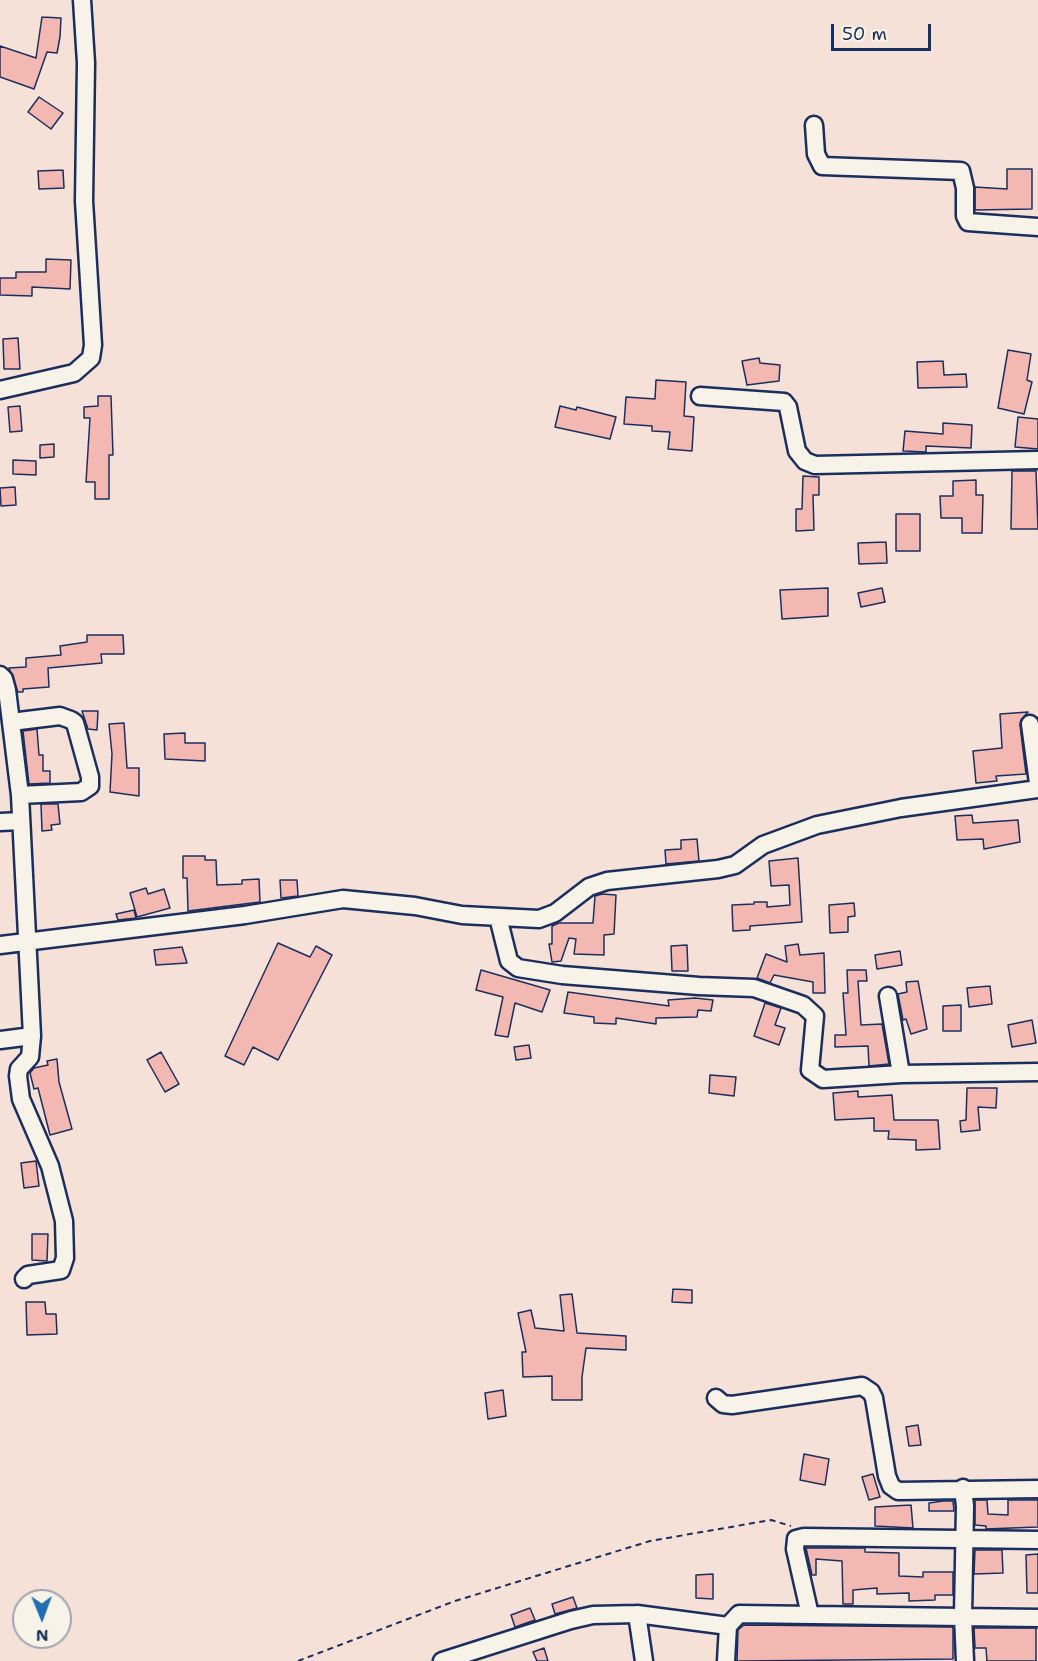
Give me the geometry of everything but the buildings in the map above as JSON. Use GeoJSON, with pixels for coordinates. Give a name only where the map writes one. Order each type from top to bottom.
{"type":"FeatureCollection","features":[{"type":"Feature","properties":{"kind":"street"},"geometry":{"type":"LineString","coordinates":[[0,390],[45,382],[74,373],[91,358],[93,345],[84,201],[86,63],[82,0]]}},
{"type":"Feature","properties":{"kind":"street"},"geometry":{"type":"LineString","coordinates":[[814,125],[816,154],[822,166],[961,171],[965,188],[965,216],[968,222],[1038,227]]}},
{"type":"Feature","properties":{"kind":"street"},"geometry":{"type":"LineString","coordinates":[[700,396],[784,402],[788,407],[797,451],[805,461],[815,465],[1038,459]]}},
{"type":"Feature","properties":{"kind":"street"},"geometry":{"type":"LineString","coordinates":[[0,675],[4,678],[20,795],[28,942],[32,1036],[30,1056],[20,1069],[18,1076],[21,1099],[50,1166],[64,1221],[64,1258],[61,1270],[28,1275],[24,1279]]}},
{"type":"Feature","properties":{"kind":"street"},"geometry":{"type":"LineString","coordinates":[[11,722],[60,716],[71,720],[75,723],[90,777],[90,786],[81,792],[20,795]]}},
{"type":"Feature","properties":{"kind":"street"},"geometry":{"type":"LineString","coordinates":[[1030,724],[1038,783]]}},
{"type":"Feature","properties":{"kind":"street"},"geometry":{"type":"LineString","coordinates":[[0,945],[245,915],[343,898],[405,905],[462,915],[540,918],[555,913],[589,887],[607,881],[697,872],[735,865],[763,844],[817,825],[901,808],[1038,789]]}},
{"type":"Feature","properties":{"kind":"street"},"geometry":{"type":"LineString","coordinates":[[0,822],[21,820]]}},
{"type":"Feature","properties":{"kind":"street"},"geometry":{"type":"LineString","coordinates":[[498,917],[509,961],[518,968],[562,975],[754,988],[803,1005],[815,1016],[808,1064],[814,1074],[823,1079],[901,1074],[1038,1072]]}},
{"type":"Feature","properties":{"kind":"street"},"geometry":{"type":"LineString","coordinates":[[888,996],[901,1074]]}},
{"type":"Feature","properties":{"kind":"street"},"geometry":{"type":"LineString","coordinates":[[0,1040],[32,1036]]}},
{"type":"Feature","properties":{"kind":"street"},"geometry":{"type":"LineString","coordinates":[[716,1398],[723,1404],[732,1405],[861,1386],[871,1392],[874,1398],[891,1486],[898,1491],[963,1488],[1038,1489]]}},
{"type":"Feature","properties":{"kind":"street"},"geometry":{"type":"LineString","coordinates":[[963,1488],[965,1661]]}},
{"type":"Feature","properties":{"kind":"street"},"geometry":{"type":"LineString","coordinates":[[810,1616],[795,1549],[796,1539],[804,1537],[1038,1540]]}},
{"type":"Feature","properties":{"kind":"street"},"geometry":{"type":"LineString","coordinates":[[442,1661],[571,1620],[592,1616],[637,1614],[728,1626]]}},
{"type":"Feature","properties":{"kind":"street"},"geometry":{"type":"LineString","coordinates":[[637,1614],[644,1661]]}},
{"type":"Feature","properties":{"kind":"street"},"geometry":{"type":"LineString","coordinates":[[726,1661],[728,1626],[739,1614],[1038,1618]]}},
{"type":"Feature","properties":{"kind":"path"},"geometry":{"type":"LineString","coordinates":[[298,1661],[455,1601],[650,1541],[771,1520],[789,1524],[795,1530],[796,1539]]}}]}
